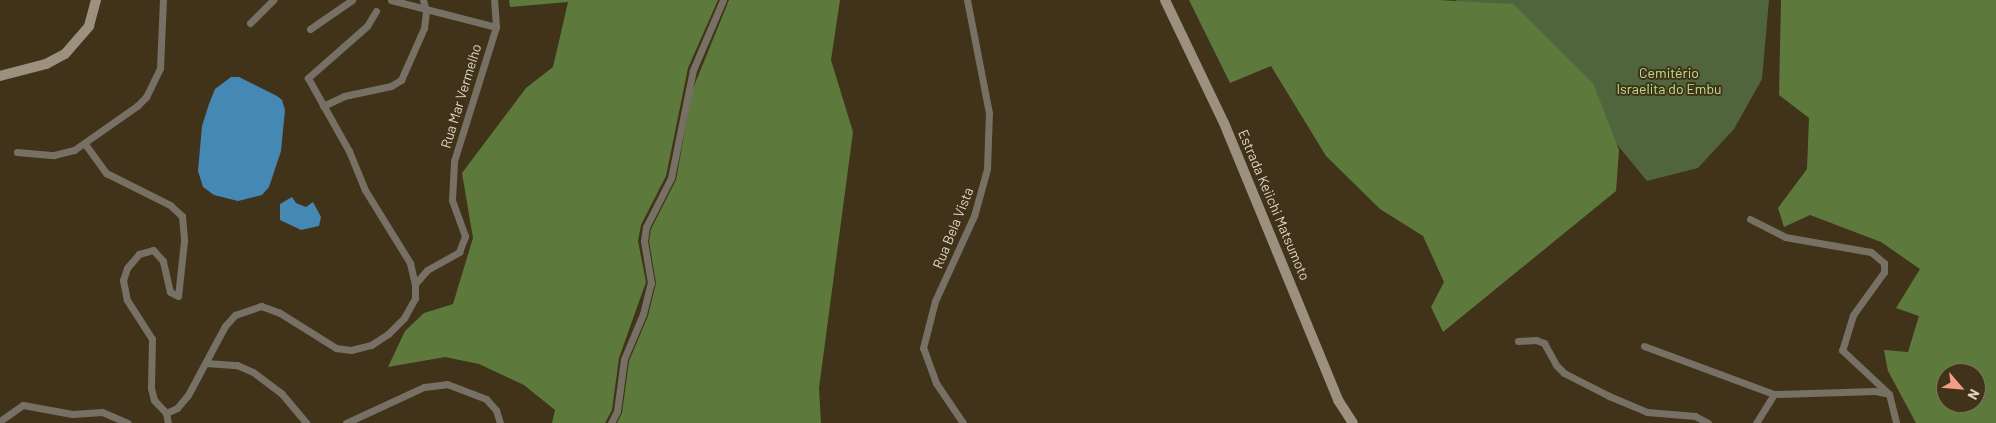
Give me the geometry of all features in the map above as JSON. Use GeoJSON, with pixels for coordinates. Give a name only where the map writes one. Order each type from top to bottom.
{"type":"FeatureCollection","features":[{"type":"Feature","properties":{"kind":"main road"},"geometry":{"type":"LineString","coordinates":[[0,76],[46,64],[65,54],[89,26],[96,0]]}},
{"type":"Feature","properties":{"kind":"main road","name":"Estrada Keiichi Matsumoto"},"geometry":{"type":"LineString","coordinates":[[1164,0],[1224,123],[1338,400],[1353,423]]}},
{"type":"Feature","properties":{"kind":"street"},"geometry":{"type":"LineString","coordinates":[[18,152],[59,155],[85,144],[137,106],[155,81],[160,68],[163,0]]}},
{"type":"Feature","properties":{"kind":"street"},"geometry":{"type":"LineString","coordinates":[[250,23],[274,0]]}},
{"type":"Feature","properties":{"kind":"street"},"geometry":{"type":"LineString","coordinates":[[310,29],[352,0]]}},
{"type":"Feature","properties":{"kind":"street"},"geometry":{"type":"LineString","coordinates":[[391,0],[426,12],[496,27]]}},
{"type":"Feature","properties":{"kind":"street"},"geometry":{"type":"LineString","coordinates":[[324,106],[344,96],[390,86],[401,80],[424,28],[426,12],[423,0]]}},
{"type":"Feature","properties":{"kind":"street","name":"Rua Mar Vermelho"},"geometry":{"type":"LineString","coordinates":[[415,284],[427,270],[459,252],[465,236],[452,200],[454,161],[496,27],[494,0]]}},
{"type":"Feature","properties":{"kind":"street"},"geometry":{"type":"LineString","coordinates":[[611,423],[617,411],[624,360],[643,314],[651,283],[644,241],[646,227],[671,178],[689,83],[723,0]]}},
{"type":"Feature","properties":{"kind":"street","name":"Rua Bela Vista"},"geometry":{"type":"LineString","coordinates":[[963,423],[936,383],[923,348],[935,301],[974,216],[987,169],[989,113],[967,0]]}},
{"type":"Feature","properties":{"kind":"street"},"geometry":{"type":"LineString","coordinates":[[166,413],[177,408],[206,363],[225,326],[235,315],[261,306],[280,313],[336,348],[351,350],[371,345],[388,334],[404,318],[414,298],[415,284],[410,263],[365,190],[349,151],[308,78],[367,26],[376,11]]}},
{"type":"Feature","properties":{"kind":"street"},"geometry":{"type":"LineString","coordinates":[[85,144],[106,173],[170,205],[182,216],[184,241],[178,296],[170,292],[163,261],[153,250],[139,254],[131,262],[123,280],[127,300],[152,339],[151,388],[157,407],[166,413],[168,423]]}},
{"type":"Feature","properties":{"kind":"street"},"geometry":{"type":"LineString","coordinates":[[1750,218],[1779,235],[1871,252],[1884,263],[1884,272],[1853,316],[1842,350],[1889,394],[1896,423]]}},
{"type":"Feature","properties":{"kind":"street"},"geometry":{"type":"LineString","coordinates":[[1518,341],[1536,340],[1544,343],[1556,365],[1564,373],[1609,396],[1647,412],[1695,416],[1708,423]]}},
{"type":"Feature","properties":{"kind":"street"},"geometry":{"type":"LineString","coordinates":[[1644,346],[1774,394],[1875,391],[1889,394]]}},
{"type":"Feature","properties":{"kind":"street"},"geometry":{"type":"LineString","coordinates":[[206,363],[237,364],[253,372],[282,394],[306,423]]}},
{"type":"Feature","properties":{"kind":"street"},"geometry":{"type":"LineString","coordinates":[[346,423],[424,387],[447,384],[463,388],[486,399],[496,410],[500,423]]}},
{"type":"Feature","properties":{"kind":"street"},"geometry":{"type":"LineString","coordinates":[[1756,423],[1774,394]]}},
{"type":"Feature","properties":{"kind":"street"},"geometry":{"type":"LineString","coordinates":[[0,422],[24,405],[72,414],[102,412],[128,423]]}},
{"type":"Feature","properties":{"kind":"green space"},"geometry":{"type":"Polygon","coordinates":[[[509,0],[718,0],[688,68],[666,176],[641,225],[638,241],[646,282],[619,358],[612,410],[605,423],[552,423],[555,410],[524,385],[479,364],[445,357],[388,367],[405,331],[424,313],[453,304],[473,238],[462,173],[526,88],[553,67],[568,2],[510,7],[509,0]]]}},
{"type":"Feature","properties":{"kind":"green space"},"geometry":{"type":"Polygon","coordinates":[[[729,0],[840,0],[831,60],[853,132],[819,388],[821,423],[617,423],[622,413],[629,361],[648,316],[656,283],[649,241],[651,229],[676,180],[692,91],[729,0]]]}},
{"type":"Feature","properties":{"kind":"green space"},"geometry":{"type":"Polygon","coordinates":[[[1189,0],[1438,0],[1513,4],[1593,83],[1619,150],[1616,191],[1443,332],[1431,307],[1444,282],[1423,236],[1380,209],[1326,156],[1271,66],[1230,83],[1189,0]]]}},
{"type":"Feature","properties":{"kind":"green space","name":"Cemitério Israelita do Embu"},"geometry":{"type":"Polygon","coordinates":[[[1455,0],[1769,0],[1762,79],[1734,129],[1698,168],[1647,181],[1531,40],[1455,0]]]}},
{"type":"Feature","properties":{"kind":"green space"},"geometry":{"type":"Polygon","coordinates":[[[1781,0],[1996,0],[1996,423],[1916,423],[1888,371],[1884,350],[1908,352],[1919,316],[1896,308],[1920,269],[1881,242],[1810,215],[1784,227],[1778,208],[1807,169],[1809,118],[1779,95],[1781,0]]]}},
{"type":"Feature","properties":{"kind":"water"},"geometry":{"type":"Polygon","coordinates":[[[231,77],[239,77],[277,96],[282,100],[285,110],[281,151],[269,187],[262,195],[238,201],[214,195],[203,187],[198,171],[202,126],[209,104],[215,89],[231,77]]]}},
{"type":"Feature","properties":{"kind":"water"},"geometry":{"type":"Polygon","coordinates":[[[292,197],[296,203],[306,207],[313,202],[321,217],[319,226],[301,230],[280,220],[280,204],[292,197]]]}}]}
